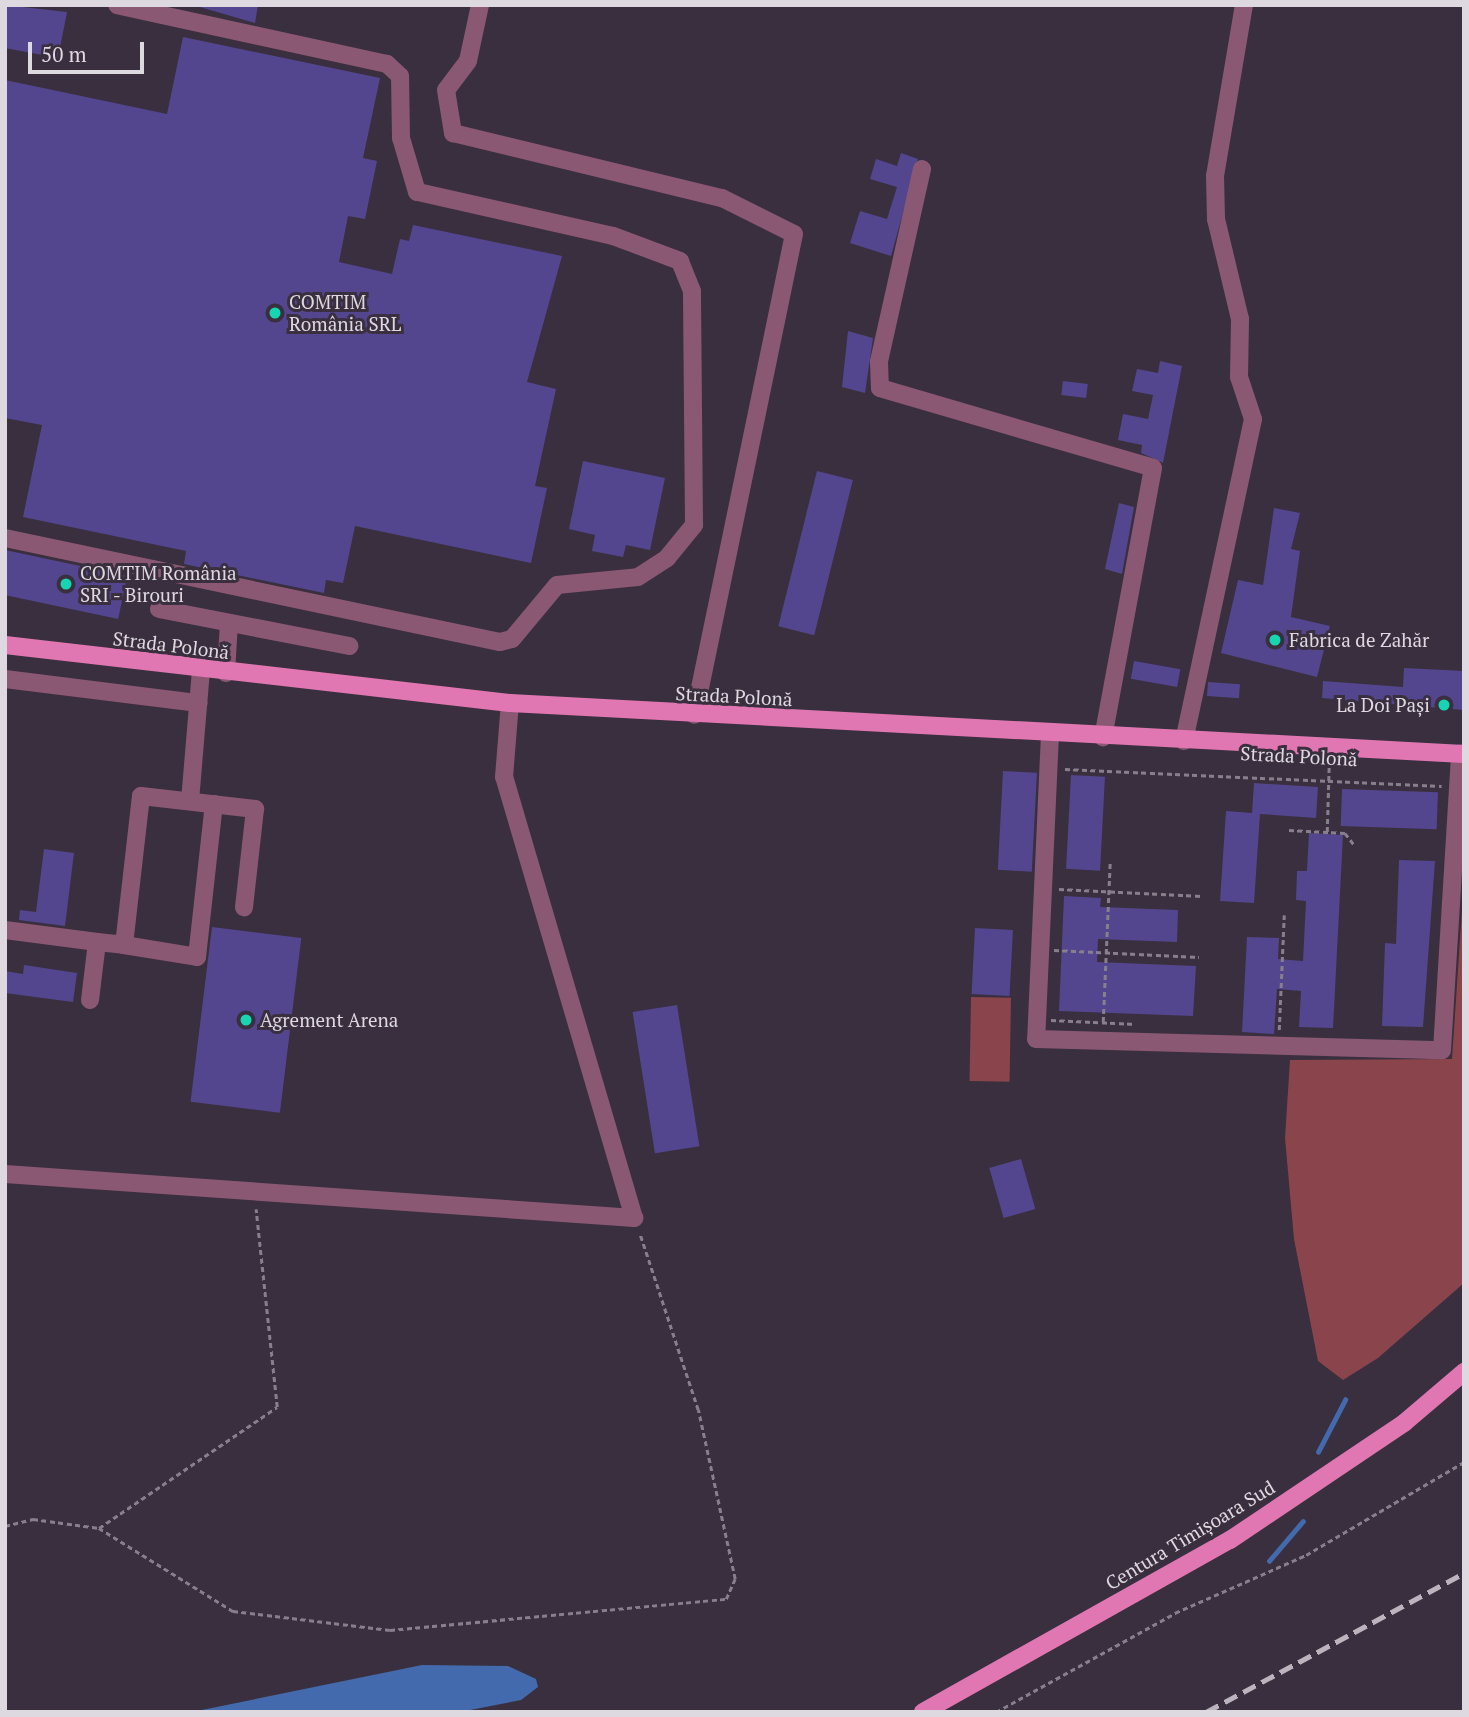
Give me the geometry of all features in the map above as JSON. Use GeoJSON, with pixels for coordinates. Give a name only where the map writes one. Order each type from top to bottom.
{"type":"FeatureCollection","features":[{"type":"Feature","properties":{"kind":"main road","name":"Strada Polonă"},"geometry":{"type":"LineString","coordinates":[[5,645],[226,673],[510,703],[1103,737],[1462,754]]}},
{"type":"Feature","properties":{"kind":"main road","name":"Centura Timișoara Sud"},"geometry":{"type":"LineString","coordinates":[[923,1712],[1230,1540],[1404,1423],[1464,1372]]}},
{"type":"Feature","properties":{"kind":"lane"},"geometry":{"type":"LineString","coordinates":[[5,538],[500,642],[512,639],[557,586],[638,577],[667,558],[694,525],[692,290],[680,261],[613,236],[417,191],[401,138],[400,76],[387,64],[117,5]]}},
{"type":"Feature","properties":{"kind":"lane"},"geometry":{"type":"LineString","coordinates":[[480,5],[468,61],[446,90],[453,133],[722,198],[794,234],[694,715]]}},
{"type":"Feature","properties":{"kind":"lane"},"geometry":{"type":"LineString","coordinates":[[1184,741],[1252,419],[1239,377],[1240,319],[1216,219],[1216,176],[1244,5]]}},
{"type":"Feature","properties":{"kind":"lane"},"geometry":{"type":"LineString","coordinates":[[922,169],[879,362],[880,388],[1153,468],[1103,737]]}},
{"type":"Feature","properties":{"kind":"lane"},"geometry":{"type":"LineString","coordinates":[[159,609],[349,646]]}},
{"type":"Feature","properties":{"kind":"lane"},"geometry":{"type":"LineString","coordinates":[[226,673],[229,623]]}},
{"type":"Feature","properties":{"kind":"lane"},"geometry":{"type":"LineString","coordinates":[[190,801],[201,670]]}},
{"type":"Feature","properties":{"kind":"lane"},"geometry":{"type":"LineString","coordinates":[[5,679],[199,703]]}},
{"type":"Feature","properties":{"kind":"lane"},"geometry":{"type":"LineString","coordinates":[[5,1174],[634,1218],[504,777],[510,703]]}},
{"type":"Feature","properties":{"kind":"lane"},"geometry":{"type":"LineString","coordinates":[[1049,734],[1036,1039],[1442,1050],[1462,754]]}},
{"type":"Feature","properties":{"kind":"lane"},"geometry":{"type":"LineString","coordinates":[[124,945],[142,796],[255,809],[244,907]]}},
{"type":"Feature","properties":{"kind":"lane"},"geometry":{"type":"LineString","coordinates":[[5,930],[197,957],[214,804]]}},
{"type":"Feature","properties":{"kind":"lane"},"geometry":{"type":"LineString","coordinates":[[90,1000],[97,942]]}},
{"type":"Feature","properties":{"kind":"path"},"geometry":{"type":"LineString","coordinates":[[1327,832],[1329,758]]}},
{"type":"Feature","properties":{"kind":"path","name":"Strada Polonă"},"geometry":{"type":"LineString","coordinates":[[1047,770],[1329,778],[1458,787]]}},
{"type":"Feature","properties":{"kind":"path"},"geometry":{"type":"LineString","coordinates":[[1289,830],[1345,833],[1355,846]]}},
{"type":"Feature","properties":{"kind":"path"},"geometry":{"type":"LineString","coordinates":[[1102,1022],[1110,861]]}},
{"type":"Feature","properties":{"kind":"path"},"geometry":{"type":"LineString","coordinates":[[1044,888],[1202,896]]}},
{"type":"Feature","properties":{"kind":"path"},"geometry":{"type":"LineString","coordinates":[[1279,1045],[1283,915]]}},
{"type":"Feature","properties":{"kind":"path"},"geometry":{"type":"LineString","coordinates":[[1041,949],[1199,957]]}},
{"type":"Feature","properties":{"kind":"path"},"geometry":{"type":"LineString","coordinates":[[1038,1019],[1143,1024]]}},
{"type":"Feature","properties":{"kind":"path"},"geometry":{"type":"LineString","coordinates":[[99,1528],[276,1407],[255,1192]]}},
{"type":"Feature","properties":{"kind":"path"},"geometry":{"type":"LineString","coordinates":[[5,1526],[33,1519],[99,1528],[233,1611],[390,1630],[726,1600],[735,1579],[698,1410],[634,1218]]}},
{"type":"Feature","properties":{"kind":"path"},"geometry":{"type":"LineString","coordinates":[[996,1712],[1175,1613],[1318,1549],[1464,1462]]}},
{"type":"Feature","properties":{"kind":"shaded area"},"geometry":{"type":"Polygon","coordinates":[[[1464,881],[1464,1283],[1378,1358],[1343,1380],[1318,1361],[1294,1239],[1285,1138],[1290,1060],[1452,1059],[1464,881]]]}},
{"type":"Feature","properties":{"kind":"shaded area"},"geometry":{"type":"Polygon","coordinates":[[[971,997],[1011,998],[1010,1082],[970,1081],[971,997]]]}},
{"type":"Feature","properties":{"kind":"water"},"geometry":{"type":"Polygon","coordinates":[[[422,1665],[508,1666],[536,1679],[538,1687],[521,1700],[460,1712],[192,1712],[422,1665]]]}},
{"type":"Feature","properties":{"kind":"building"},"geometry":{"type":"Polygon","coordinates":[[[5,5],[67,12],[58,58],[5,48],[5,5]]]}},
{"type":"Feature","properties":{"kind":"building"},"geometry":{"type":"Polygon","coordinates":[[[193,5],[258,5],[255,23],[193,5]]]}},
{"type":"Feature","properties":{"kind":"building","name":"COMTIM România SRL"},"geometry":{"type":"Polygon","coordinates":[[[183,37],[380,78],[363,158],[377,161],[365,219],[348,216],[339,262],[392,274],[400,239],[409,241],[413,225],[562,256],[527,382],[556,389],[535,486],[547,488],[531,563],[355,526],[343,583],[326,580],[324,593],[184,564],[186,551],[23,517],[42,425],[5,418],[5,80],[167,114],[183,37]]]}},
{"type":"Feature","properties":{"kind":"building"},"geometry":{"type":"Polygon","coordinates":[[[901,153],[918,159],[891,256],[850,243],[860,211],[887,219],[897,187],[870,179],[876,159],[897,166],[901,153]]]}},
{"type":"Feature","properties":{"kind":"building"},"geometry":{"type":"Polygon","coordinates":[[[848,331],[873,338],[865,393],[842,387],[848,331]]]}},
{"type":"Feature","properties":{"kind":"building"},"geometry":{"type":"Polygon","coordinates":[[[1160,361],[1182,366],[1163,463],[1141,453],[1142,445],[1118,440],[1123,414],[1148,419],[1153,395],[1132,391],[1137,369],[1158,373],[1160,361]]]}},
{"type":"Feature","properties":{"kind":"building"},"geometry":{"type":"Polygon","coordinates":[[[1063,381],[1088,384],[1086,398],[1061,395],[1063,381]]]}},
{"type":"Feature","properties":{"kind":"building"},"geometry":{"type":"Polygon","coordinates":[[[583,461],[665,478],[650,550],[626,545],[623,557],[592,551],[595,535],[569,529],[583,461]]]}},
{"type":"Feature","properties":{"kind":"building"},"geometry":{"type":"Polygon","coordinates":[[[817,471],[853,480],[814,635],[778,626],[817,471]]]}},
{"type":"Feature","properties":{"kind":"building"},"geometry":{"type":"Polygon","coordinates":[[[1119,503],[1134,507],[1122,574],[1105,569],[1119,503]]]}},
{"type":"Feature","properties":{"kind":"building","name":"Fabrica de Zahăr"},"geometry":{"type":"Polygon","coordinates":[[[1274,508],[1300,513],[1291,549],[1300,551],[1291,617],[1330,626],[1317,677],[1221,653],[1238,580],[1263,585],[1274,508]]]}},
{"type":"Feature","properties":{"kind":"building","name":"COMTIM România SRI - Birouri"},"geometry":{"type":"Polygon","coordinates":[[[5,550],[127,576],[118,619],[5,595],[5,550]]]}},
{"type":"Feature","properties":{"kind":"building"},"geometry":{"type":"Polygon","coordinates":[[[1134,661],[1180,669],[1177,687],[1131,679],[1134,661]]]}},
{"type":"Feature","properties":{"kind":"building"},"geometry":{"type":"Polygon","coordinates":[[[1404,668],[1464,671],[1464,710],[1322,698],[1323,681],[1403,687],[1404,668]]]}},
{"type":"Feature","properties":{"kind":"building"},"geometry":{"type":"Polygon","coordinates":[[[1208,682],[1240,684],[1239,698],[1207,696],[1208,682]]]}},
{"type":"Feature","properties":{"kind":"building"},"geometry":{"type":"Polygon","coordinates":[[[1003,771],[1037,773],[1032,872],[998,870],[1003,771]]]}},
{"type":"Feature","properties":{"kind":"building"},"geometry":{"type":"Polygon","coordinates":[[[1071,775],[1105,777],[1100,871],[1066,869],[1071,775]]]}},
{"type":"Feature","properties":{"kind":"building"},"geometry":{"type":"Polygon","coordinates":[[[1254,783],[1318,787],[1316,818],[1260,814],[1254,903],[1220,901],[1226,811],[1252,813],[1254,783]]]}},
{"type":"Feature","properties":{"kind":"building"},"geometry":{"type":"Polygon","coordinates":[[[1342,789],[1438,792],[1437,829],[1341,826],[1342,789]]]}},
{"type":"Feature","properties":{"kind":"building"},"geometry":{"type":"Polygon","coordinates":[[[1309,833],[1343,835],[1333,1028],[1299,1027],[1301,991],[1277,989],[1274,1034],[1242,1032],[1247,937],[1279,938],[1278,959],[1303,961],[1306,901],[1296,900],[1297,871],[1307,871],[1309,833]]]}},
{"type":"Feature","properties":{"kind":"building"},"geometry":{"type":"Polygon","coordinates":[[[44,849],[74,853],[65,926],[19,920],[20,910],[36,912],[44,849]]]}},
{"type":"Feature","properties":{"kind":"building"},"geometry":{"type":"Polygon","coordinates":[[[1399,860],[1435,861],[1423,1027],[1382,1026],[1385,943],[1396,944],[1399,860]]]}},
{"type":"Feature","properties":{"kind":"building"},"geometry":{"type":"Polygon","coordinates":[[[1064,896],[1101,898],[1100,907],[1178,910],[1177,942],[1098,939],[1097,962],[1196,966],[1193,1016],[1059,1011],[1064,896]]]}},
{"type":"Feature","properties":{"kind":"building","name":"Agrement Arena"},"geometry":{"type":"Polygon","coordinates":[[[212,927],[301,938],[280,1113],[191,1102],[212,927]]]}},
{"type":"Feature","properties":{"kind":"building"},"geometry":{"type":"Polygon","coordinates":[[[975,928],[1013,930],[1009,996],[972,994],[975,928]]]}},
{"type":"Feature","properties":{"kind":"building"},"geometry":{"type":"Polygon","coordinates":[[[24,965],[77,973],[73,1002],[5,993],[5,971],[23,974],[24,965]]]}},
{"type":"Feature","properties":{"kind":"building"},"geometry":{"type":"Polygon","coordinates":[[[677,1005],[699,1146],[655,1153],[633,1012],[677,1005]]]}},
{"type":"Feature","properties":{"kind":"building"},"geometry":{"type":"Polygon","coordinates":[[[1021,1159],[1035,1209],[1004,1218],[989,1168],[1021,1159]]]}},
{"type":"Feature","properties":{"kind":"waterway"},"geometry":{"type":"LineString","coordinates":[[1318,1452],[1345,1400]]}},
{"type":"Feature","properties":{"kind":"waterway"},"geometry":{"type":"LineString","coordinates":[[1269,1561],[1303,1521]]}},
{"type":"Feature","properties":{"kind":"railway"},"geometry":{"type":"LineString","coordinates":[[1206,1712],[1464,1573]]}},
{"type":"Feature","properties":{"kind":"place","name":"COMTIM România SRL"},"geometry":{"type":"Point","coordinates":[275,313]}},
{"type":"Feature","properties":{"kind":"place","name":"COMTIM România SRI - Birouri"},"geometry":{"type":"Point","coordinates":[66,584]}},
{"type":"Feature","properties":{"kind":"place","name":"Fabrica de Zahăr"},"geometry":{"type":"Point","coordinates":[1275,640]}},
{"type":"Feature","properties":{"kind":"place","name":"La Doi Pași"},"geometry":{"type":"Point","coordinates":[1444,705]}},
{"type":"Feature","properties":{"kind":"place","name":"Agrement Arena"},"geometry":{"type":"Point","coordinates":[246,1020]}}]}
